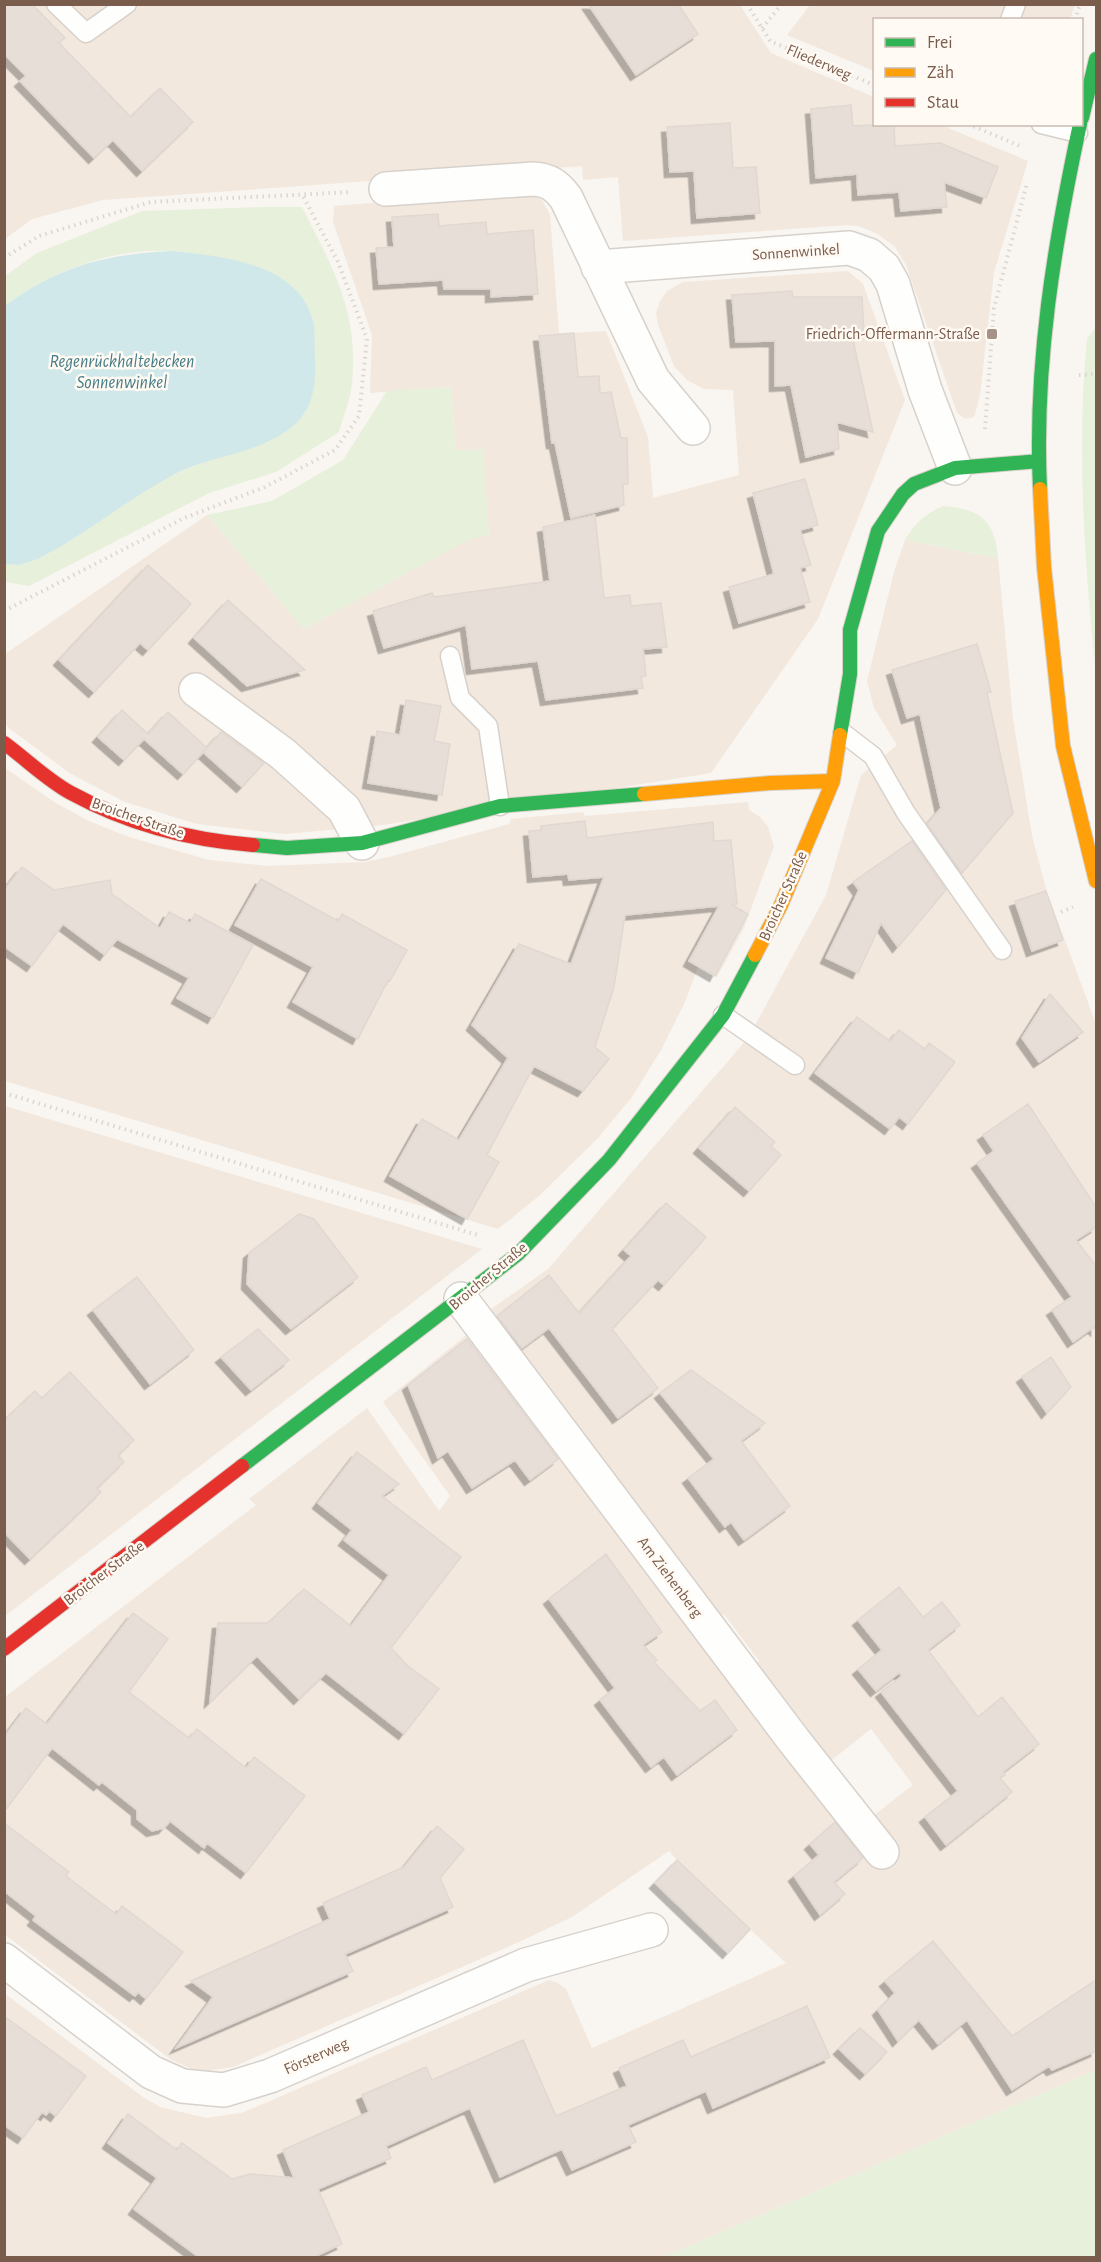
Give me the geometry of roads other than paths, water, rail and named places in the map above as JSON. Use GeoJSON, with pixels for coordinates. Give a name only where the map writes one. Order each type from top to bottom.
{"type":"FeatureCollection","features":[{"type":"Feature","properties":{"kind":"street"},"geometry":{"type":"LineString","coordinates":[[1083,113],[1096,59]]}},
{"type":"Feature","properties":{"kind":"street"},"geometry":{"type":"LineString","coordinates":[[1080,126],[1060,217],[1043,337],[1039,461],[1044,567],[1063,746],[1096,882]]}},
{"type":"Feature","properties":{"kind":"street"},"geometry":{"type":"LineString","coordinates":[[386,189],[546,180],[558,187],[566,198],[653,380],[693,428]]}},
{"type":"Feature","properties":{"kind":"street","name":"Sonnenwinkel"},"geometry":{"type":"LineString","coordinates":[[598,267],[849,248],[869,255],[884,268],[893,284],[925,390],[969,466]]}},
{"type":"Feature","properties":{"kind":"street","name":"Broicher Straße"},"geometry":{"type":"LineString","coordinates":[[4,1649],[519,1254],[609,1160],[723,1015],[781,905],[833,782],[843,733],[850,674],[850,630],[878,531],[903,494],[914,484],[969,466],[1039,461]]}},
{"type":"Feature","properties":{"kind":"street"},"geometry":{"type":"LineString","coordinates":[[196,690],[283,754],[344,809],[362,843]]}},
{"type":"Feature","properties":{"kind":"street","name":"Broicher Straße"},"geometry":{"type":"LineString","coordinates":[[4,743],[70,792],[170,832],[224,843],[287,848],[362,843],[500,806],[770,783],[833,782]]}},
{"type":"Feature","properties":{"kind":"street","name":"Am Ziehenberg"},"geometry":{"type":"LineString","coordinates":[[461,1299],[787,1732],[882,1852]]}},
{"type":"Feature","properties":{"kind":"street","name":"Försterweg"},"geometry":{"type":"LineString","coordinates":[[4,1960],[151,2072],[182,2086],[224,2090],[270,2076],[526,1965],[651,1930]]}},
{"type":"Feature","properties":{"kind":"lane"},"geometry":{"type":"LineString","coordinates":[[56,4],[86,33],[127,4]]}},
{"type":"Feature","properties":{"kind":"lane"},"geometry":{"type":"LineString","coordinates":[[450,656],[460,698],[488,726],[500,806]]}},
{"type":"Feature","properties":{"kind":"lane"},"geometry":{"type":"LineString","coordinates":[[843,733],[873,756],[906,813],[1002,950]]}},
{"type":"Feature","properties":{"kind":"lane"},"geometry":{"type":"LineString","coordinates":[[723,1015],[795,1065]]}},
{"type":"Feature","properties":{"kind":"water","name":"Regenrückhaltebecken Sonnenwinkel"},"geometry":{"type":"Polygon","coordinates":[[[172,251],[254,265],[290,285],[303,299],[312,318],[315,338],[314,386],[306,411],[281,435],[173,475],[38,559],[19,565],[5,564],[5,306],[44,281],[84,265],[126,255],[172,251]]]}},
{"type":"Feature","properties":{"kind":"place","name":"Friedrich-Offermann-Straße"},"geometry":{"type":"Point","coordinates":[992,334]}}]}
